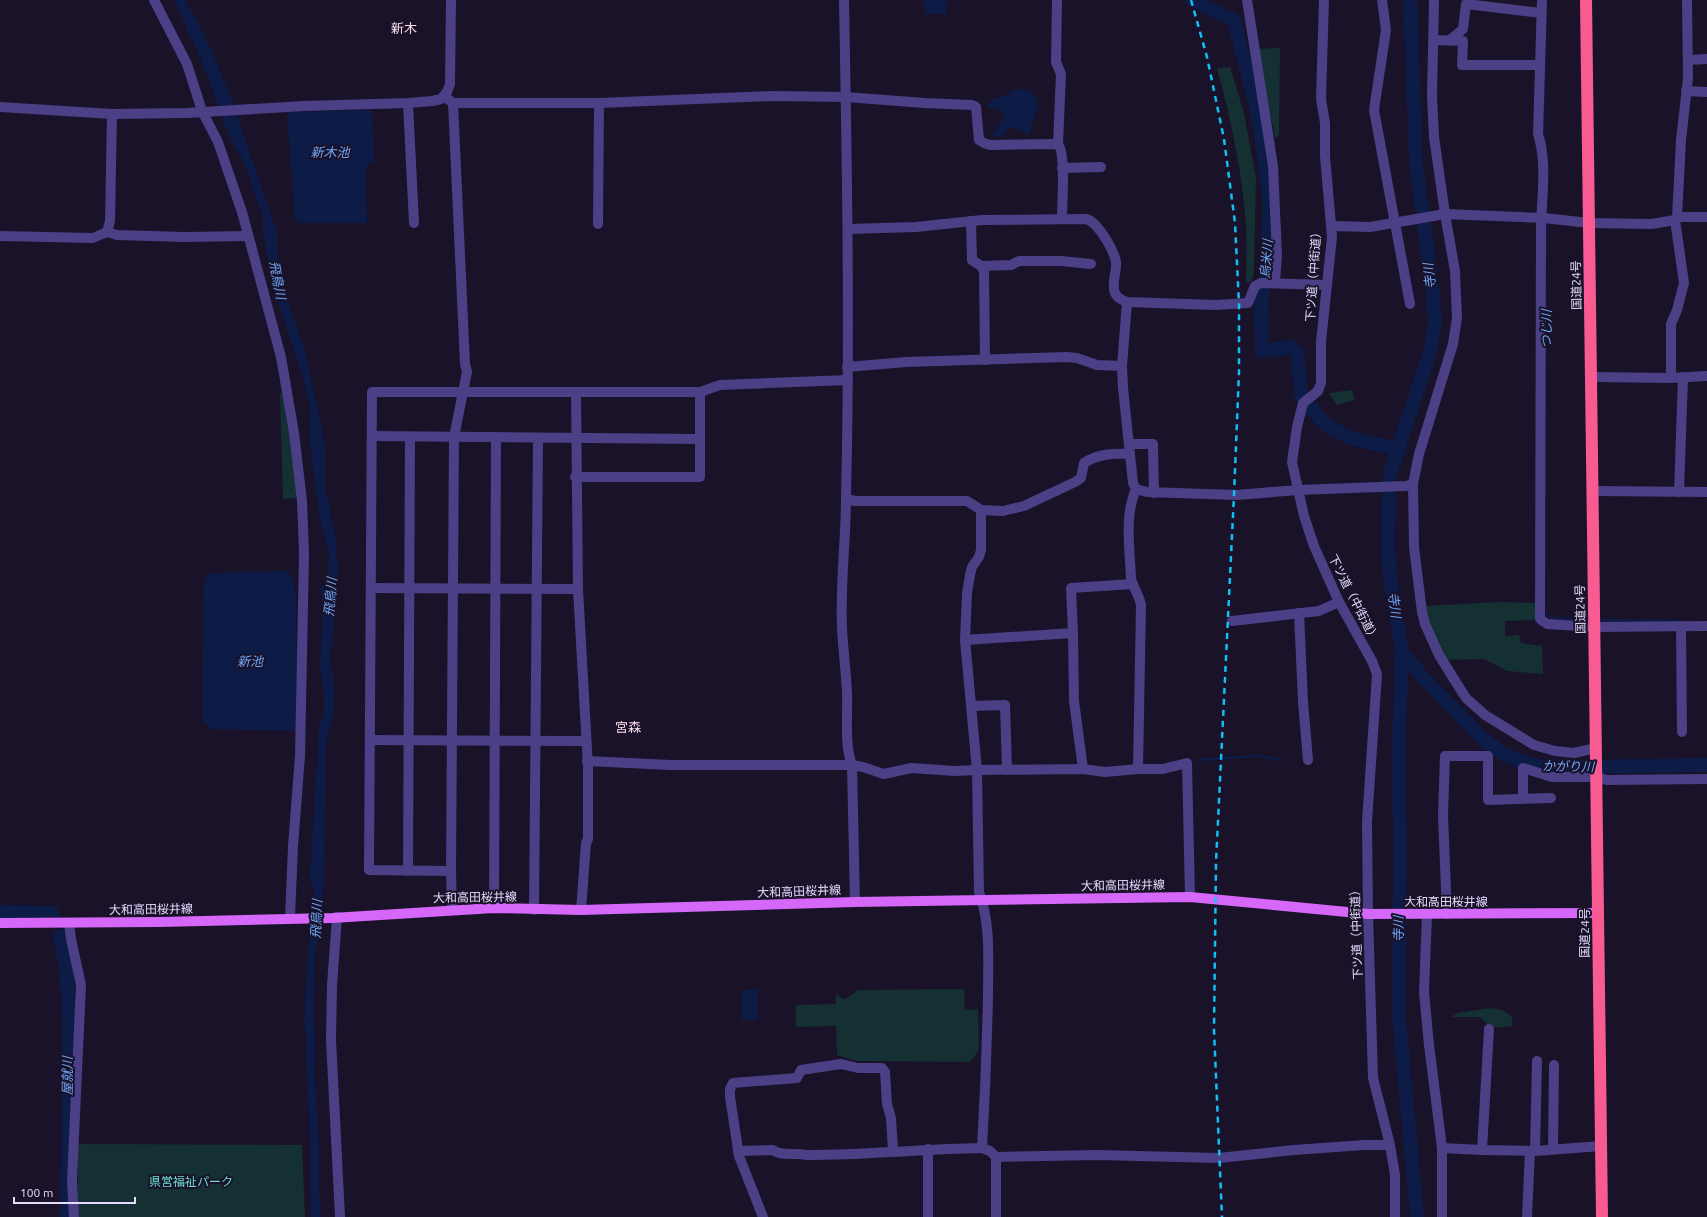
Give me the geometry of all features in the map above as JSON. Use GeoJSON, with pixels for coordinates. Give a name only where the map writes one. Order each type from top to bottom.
{"type":"FeatureCollection","features":[{"type":"Feature","properties":{"kind":"highway","name":"国道24号"},"geometry":{"type":"LineString","coordinates":[[1586,0],[1602,1217]]}},
{"type":"Feature","properties":{"kind":"main road","name":"大和高田桜井線"},"geometry":{"type":"LineString","coordinates":[[0,923],[188,922],[334,917],[452,909],[494,908],[581,910],[982,899],[1190,897],[1371,914],[1598,913]]}},
{"type":"Feature","properties":{"kind":"street"},"geometry":{"type":"LineString","coordinates":[[154,0],[187,64],[204,111],[218,142],[242,212],[270,314],[286,383],[294,433],[302,501],[304,553],[303,679],[292,918]]}},
{"type":"Feature","properties":{"kind":"street"},"geometry":{"type":"LineString","coordinates":[[0,107],[112,114],[187,113],[436,101],[444,96],[450,84],[452,0]]}},
{"type":"Feature","properties":{"kind":"street"},"geometry":{"type":"LineString","coordinates":[[844,0],[848,229],[848,380],[846,499],[842,568],[842,628],[847,692],[848,754],[852,765],[856,902]]}},
{"type":"Feature","properties":{"kind":"street"},"geometry":{"type":"LineString","coordinates":[[1057,0],[1056,62],[1061,74],[1058,144],[1061,148],[1062,218]]}},
{"type":"Feature","properties":{"kind":"street"},"geometry":{"type":"LineString","coordinates":[[1248,0],[1273,166],[1277,255],[1275,282]]}},
{"type":"Feature","properties":{"kind":"street","name":"下ツ道（中街道）"},"geometry":{"type":"LineString","coordinates":[[1324,0],[1321,98],[1325,123],[1325,156],[1332,237],[1321,342],[1320,383],[1318,391],[1303,403],[1297,427],[1292,462],[1298,490],[1314,546],[1339,602],[1377,674],[1367,822],[1371,914],[1373,1078],[1390,1146],[1395,1175],[1395,1217]]}},
{"type":"Feature","properties":{"kind":"street"},"geometry":{"type":"LineString","coordinates":[[1382,0],[1386,30],[1374,110],[1410,304]]}},
{"type":"Feature","properties":{"kind":"street"},"geometry":{"type":"LineString","coordinates":[[1434,0],[1432,96],[1434,137],[1443,215],[1455,271],[1456,318],[1453,344],[1409,485],[1414,547],[1422,612],[1425,624],[1439,655],[1466,698],[1485,715],[1534,745],[1555,751],[1574,753],[1596,750]]}},
{"type":"Feature","properties":{"kind":"street"},"geometry":{"type":"LineString","coordinates":[[1542,0],[1538,134],[1542,146],[1544,218],[1540,619],[1547,624],[1594,627],[1707,626]]}},
{"type":"Feature","properties":{"kind":"street"},"geometry":{"type":"LineString","coordinates":[[1671,378],[1671,324],[1677,310],[1684,284],[1676,218],[1688,60],[1687,0]]}},
{"type":"Feature","properties":{"kind":"street"},"geometry":{"type":"LineString","coordinates":[[1450,40],[1463,29],[1466,4],[1541,13]]}},
{"type":"Feature","properties":{"kind":"street"},"geometry":{"type":"LineString","coordinates":[[1434,40],[1463,41],[1462,65],[1540,65]]}},
{"type":"Feature","properties":{"kind":"street"},"geometry":{"type":"LineString","coordinates":[[1688,60],[1707,59]]}},
{"type":"Feature","properties":{"kind":"street"},"geometry":{"type":"LineString","coordinates":[[1686,91],[1707,92]]}},
{"type":"Feature","properties":{"kind":"street"},"geometry":{"type":"LineString","coordinates":[[444,96],[453,102],[599,102],[773,96],[846,97],[972,105],[976,107],[979,140],[984,143],[990,145],[1058,144]]}},
{"type":"Feature","properties":{"kind":"street"},"geometry":{"type":"LineString","coordinates":[[452,909],[450,871],[454,437],[468,372],[465,364],[453,102]]}},
{"type":"Feature","properties":{"kind":"street"},"geometry":{"type":"LineString","coordinates":[[598,224],[599,102]]}},
{"type":"Feature","properties":{"kind":"street"},"geometry":{"type":"LineString","coordinates":[[408,103],[414,223]]}},
{"type":"Feature","properties":{"kind":"street"},"geometry":{"type":"LineString","coordinates":[[107,232],[110,222],[112,114]]}},
{"type":"Feature","properties":{"kind":"street"},"geometry":{"type":"LineString","coordinates":[[1062,168],[1101,167]]}},
{"type":"Feature","properties":{"kind":"street"},"geometry":{"type":"LineString","coordinates":[[1330,226],[1370,227],[1443,215],[1544,218],[1589,223],[1652,224],[1676,218],[1707,217]]}},
{"type":"Feature","properties":{"kind":"street"},"geometry":{"type":"LineString","coordinates":[[848,229],[916,227],[971,221],[1062,218],[1087,219],[1097,226],[1114,255],[1116,262],[1114,293],[1119,298],[1127,302],[1243,304],[1248,303],[1255,286],[1261,283],[1275,282],[1327,285]]}},
{"type":"Feature","properties":{"kind":"street"},"geometry":{"type":"LineString","coordinates":[[971,221],[972,260],[981,266],[984,271],[985,360]]}},
{"type":"Feature","properties":{"kind":"street"},"geometry":{"type":"LineString","coordinates":[[0,236],[93,238],[107,232],[117,235],[177,237],[248,236]]}},
{"type":"Feature","properties":{"kind":"street"},"geometry":{"type":"LineString","coordinates":[[981,266],[1011,265],[1019,261],[1062,261],[1091,264]]}},
{"type":"Feature","properties":{"kind":"street"},"geometry":{"type":"LineString","coordinates":[[1127,302],[1122,366],[1122,388],[1133,483],[1136,489],[1154,493],[1237,495],[1298,490],[1409,485]]}},
{"type":"Feature","properties":{"kind":"street"},"geometry":{"type":"LineString","coordinates":[[847,367],[906,362],[1067,357],[1077,358],[1097,365],[1122,366]]}},
{"type":"Feature","properties":{"kind":"street"},"geometry":{"type":"LineString","coordinates":[[1591,377],[1671,378],[1707,376]]}},
{"type":"Feature","properties":{"kind":"street"},"geometry":{"type":"LineString","coordinates":[[1679,492],[1683,377]]}},
{"type":"Feature","properties":{"kind":"street"},"geometry":{"type":"LineString","coordinates":[[450,871],[369,870],[372,392],[700,392],[720,385],[848,380]]}},
{"type":"Feature","properties":{"kind":"street"},"geometry":{"type":"LineString","coordinates":[[576,392],[575,477],[578,590],[587,761],[588,839],[586,842],[581,910]]}},
{"type":"Feature","properties":{"kind":"street"},"geometry":{"type":"LineString","coordinates":[[575,477],[700,477],[700,392]]}},
{"type":"Feature","properties":{"kind":"street"},"geometry":{"type":"LineString","coordinates":[[372,436],[700,439]]}},
{"type":"Feature","properties":{"kind":"street"},"geometry":{"type":"LineString","coordinates":[[408,871],[410,437]]}},
{"type":"Feature","properties":{"kind":"street"},"geometry":{"type":"LineString","coordinates":[[494,908],[496,438]]}},
{"type":"Feature","properties":{"kind":"street"},"geometry":{"type":"LineString","coordinates":[[534,910],[534,741],[538,438]]}},
{"type":"Feature","properties":{"kind":"street"},"geometry":{"type":"LineString","coordinates":[[846,499],[855,501],[967,501],[981,510],[1002,511],[1024,506],[1075,482],[1081,478],[1084,463],[1091,459],[1153,444],[1154,493]]}},
{"type":"Feature","properties":{"kind":"street"},"geometry":{"type":"LineString","coordinates":[[1136,489],[1131,501],[1129,513],[1133,584],[1139,596],[1141,605],[1138,769]]}},
{"type":"Feature","properties":{"kind":"street"},"geometry":{"type":"LineString","coordinates":[[1592,491],[1707,492]]}},
{"type":"Feature","properties":{"kind":"street"},"geometry":{"type":"LineString","coordinates":[[981,510],[981,550],[979,557],[972,567],[970,575],[967,593],[965,640],[977,770],[979,892],[982,899],[988,937],[987,1066],[982,1148]]}},
{"type":"Feature","properties":{"kind":"street"},"geometry":{"type":"LineString","coordinates":[[1083,769],[1074,701],[1071,588],[1133,584]]}},
{"type":"Feature","properties":{"kind":"street"},"geometry":{"type":"LineString","coordinates":[[371,588],[578,590]]}},
{"type":"Feature","properties":{"kind":"street"},"geometry":{"type":"LineString","coordinates":[[1232,621],[1319,611],[1339,602]]}},
{"type":"Feature","properties":{"kind":"street"},"geometry":{"type":"LineString","coordinates":[[1299,613],[1303,702],[1308,760]]}},
{"type":"Feature","properties":{"kind":"street"},"geometry":{"type":"LineString","coordinates":[[1681,626],[1682,732]]}},
{"type":"Feature","properties":{"kind":"street"},"geometry":{"type":"LineString","coordinates":[[965,640],[1073,633]]}},
{"type":"Feature","properties":{"kind":"street"},"geometry":{"type":"LineString","coordinates":[[972,706],[1005,705],[1007,770]]}},
{"type":"Feature","properties":{"kind":"street"},"geometry":{"type":"LineString","coordinates":[[370,740],[586,741]]}},
{"type":"Feature","properties":{"kind":"street"},"geometry":{"type":"LineString","coordinates":[[1447,914],[1443,816],[1445,756],[1488,756],[1488,800],[1551,798]]}},
{"type":"Feature","properties":{"kind":"street"},"geometry":{"type":"LineString","coordinates":[[587,761],[670,765],[852,765],[884,774],[911,768],[950,771],[1083,769],[1105,772],[1138,769],[1162,769],[1187,763],[1190,897]]}},
{"type":"Feature","properties":{"kind":"street"},"geometry":{"type":"LineString","coordinates":[[1523,799],[1523,768],[1552,777],[1596,776],[1607,780],[1707,779]]}},
{"type":"Feature","properties":{"kind":"street"},"geometry":{"type":"LineString","coordinates":[[1424,914],[1424,992],[1442,1148],[1442,1217]]}},
{"type":"Feature","properties":{"kind":"street"},"geometry":{"type":"LineString","coordinates":[[334,917],[331,1040],[340,1217]]}},
{"type":"Feature","properties":{"kind":"street"},"geometry":{"type":"LineString","coordinates":[[69,923],[81,985],[72,1180],[74,1217]]}},
{"type":"Feature","properties":{"kind":"street"},"geometry":{"type":"LineString","coordinates":[[1482,1150],[1489,1029]]}},
{"type":"Feature","properties":{"kind":"street"},"geometry":{"type":"LineString","coordinates":[[1528,1217],[1536,1062]]}},
{"type":"Feature","properties":{"kind":"street"},"geometry":{"type":"LineString","coordinates":[[763,1217],[738,1151],[730,1097],[730,1088],[733,1083],[797,1078],[801,1070],[841,1064],[858,1068],[882,1068],[885,1072],[887,1104],[891,1118],[893,1151]]}},
{"type":"Feature","properties":{"kind":"street"},"geometry":{"type":"LineString","coordinates":[[1553,1150],[1554,1065]]}},
{"type":"Feature","properties":{"kind":"street"},"geometry":{"type":"LineString","coordinates":[[996,1157],[1098,1155],[1219,1158],[1294,1150],[1390,1146]]}},
{"type":"Feature","properties":{"kind":"street"},"geometry":{"type":"LineString","coordinates":[[1442,1148],[1532,1151],[1601,1146]]}},
{"type":"Feature","properties":{"kind":"street"},"geometry":{"type":"LineString","coordinates":[[738,1151],[773,1150],[777,1154],[799,1153],[813,1155],[858,1155],[928,1149],[982,1148],[990,1151],[996,1157],[996,1217]]}},
{"type":"Feature","properties":{"kind":"street"},"geometry":{"type":"LineString","coordinates":[[928,1149],[928,1217]]}},
{"type":"Feature","properties":{"kind":"green space"},"geometry":{"type":"Polygon","coordinates":[[[1280,48],[1279,133],[1278,137],[1275,137],[1256,49],[1280,48]]]}},
{"type":"Feature","properties":{"kind":"green space"},"geometry":{"type":"Polygon","coordinates":[[[1230,67],[1243,109],[1256,178],[1254,265],[1253,278],[1249,283],[1246,282],[1246,224],[1242,185],[1227,107],[1217,68],[1230,67]]]}},
{"type":"Feature","properties":{"kind":"green space"},"geometry":{"type":"Polygon","coordinates":[[[1352,390],[1355,400],[1337,405],[1329,393],[1352,390]]]}},
{"type":"Feature","properties":{"kind":"green space"},"geometry":{"type":"Polygon","coordinates":[[[280,393],[284,394],[297,498],[283,499],[280,393]]]}},
{"type":"Feature","properties":{"kind":"green space"},"geometry":{"type":"Polygon","coordinates":[[[1500,602],[1536,603],[1535,620],[1505,621],[1505,636],[1519,635],[1521,643],[1542,646],[1543,674],[1507,671],[1484,659],[1445,660],[1433,635],[1424,606],[1500,602]]]}},
{"type":"Feature","properties":{"kind":"green space"},"geometry":{"type":"Polygon","coordinates":[[[964,989],[965,1010],[978,1009],[979,1050],[970,1062],[856,1061],[837,1055],[836,1026],[796,1027],[796,1005],[836,1004],[836,994],[843,999],[849,997],[858,990],[964,989]]]}},
{"type":"Feature","properties":{"kind":"green space"},"geometry":{"type":"Polygon","coordinates":[[[1490,1008],[1503,1010],[1512,1017],[1512,1026],[1494,1027],[1480,1017],[1451,1017],[1458,1013],[1490,1008]]]}},
{"type":"Feature","properties":{"kind":"green space","name":"県営福祉パーク"},"geometry":{"type":"Polygon","coordinates":[[[78,1144],[302,1145],[305,1217],[78,1217],[78,1144]]]}},
{"type":"Feature","properties":{"kind":"water","name":"飛鳥川"},"geometry":{"type":"Polygon","coordinates":[[[175,0],[185,0],[208,42],[232,100],[277,232],[277,249],[283,287],[305,351],[325,444],[325,486],[336,540],[338,573],[330,663],[334,678],[334,702],[332,722],[327,736],[326,753],[323,909],[315,955],[313,1017],[315,1032],[314,1062],[321,1217],[311,1217],[310,1138],[306,1052],[307,1037],[304,1023],[311,909],[314,892],[310,876],[319,726],[324,714],[324,696],[320,664],[323,613],[321,587],[328,579],[329,554],[319,516],[310,442],[310,405],[271,279],[263,231],[263,218],[240,154],[230,139],[199,54],[187,31],[175,0]]]}},
{"type":"Feature","properties":{"kind":"water"},"geometry":{"type":"Polygon","coordinates":[[[924,0],[950,0],[946,4],[946,14],[925,14],[924,0]]]}},
{"type":"Feature","properties":{"kind":"water"},"geometry":{"type":"Polygon","coordinates":[[[1015,89],[1029,91],[1033,94],[1038,103],[1030,133],[1026,134],[1015,128],[1011,128],[999,137],[994,138],[992,136],[1004,114],[999,109],[987,107],[987,105],[994,98],[1004,96],[1015,89]]]}},
{"type":"Feature","properties":{"kind":"water","name":"新木池"},"geometry":{"type":"Polygon","coordinates":[[[371,110],[375,162],[368,164],[366,168],[367,223],[300,223],[295,221],[287,112],[371,110]]]}},
{"type":"Feature","properties":{"kind":"water","name":"新池"},"geometry":{"type":"Polygon","coordinates":[[[287,571],[294,581],[296,601],[297,728],[293,731],[212,729],[202,720],[204,580],[211,573],[287,571]]]}},
{"type":"Feature","properties":{"kind":"water"},"geometry":{"type":"Polygon","coordinates":[[[742,990],[758,990],[758,1020],[742,1020],[742,990]]]}},
{"type":"Feature","properties":{"kind":"waterway","name":"烏米川"},"geometry":{"type":"LineString","coordinates":[[1193,0],[1234,20],[1258,116],[1270,205],[1266,276],[1261,299],[1262,351],[1292,347],[1297,352],[1301,393],[1304,400],[1327,426],[1353,439],[1399,449]]}},
{"type":"Feature","properties":{"kind":"waterway","name":"寺川"},"geometry":{"type":"LineString","coordinates":[[1410,0],[1416,163],[1433,295],[1435,324],[1429,355],[1391,470],[1389,483],[1388,546],[1390,578],[1402,652],[1398,765],[1400,831],[1399,1017],[1417,1217]]}},
{"type":"Feature","properties":{"kind":"waterway","name":"つじ川"},"geometry":{"type":"LineString","coordinates":[[1545,141],[1543,130],[1546,17]]}},
{"type":"Feature","properties":{"kind":"waterway","name":"つじ川"},"geometry":{"type":"LineString","coordinates":[[1546,257],[1547,220]]}},
{"type":"Feature","properties":{"kind":"waterway","name":"つじ川"},"geometry":{"type":"LineString","coordinates":[[1544,610],[1544,612],[1551,618],[1587,620]]}},
{"type":"Feature","properties":{"kind":"waterway","name":"つじ川"},"geometry":{"type":"LineString","coordinates":[[1602,620],[1679,621]]}},
{"type":"Feature","properties":{"kind":"waterway","name":"かがり川"},"geometry":{"type":"LineString","coordinates":[[1402,652],[1421,675],[1483,739],[1502,753],[1522,762],[1539,766],[1579,767],[1707,765]]}},
{"type":"Feature","properties":{"kind":"waterway"},"geometry":{"type":"LineString","coordinates":[[1198,760],[1261,756],[1281,760]]}},
{"type":"Feature","properties":{"kind":"waterway","name":"屋就川"},"geometry":{"type":"LineString","coordinates":[[0,912],[52,913],[53,916]]}},
{"type":"Feature","properties":{"kind":"waterway","name":"屋就川"},"geometry":{"type":"LineString","coordinates":[[60,936],[66,969],[68,994],[69,1059],[67,1217]]}},
{"type":"Feature","properties":{"kind":"railway"},"geometry":{"type":"LineString","coordinates":[[1191,0],[1207,57],[1224,139],[1235,223],[1239,304],[1239,372],[1234,495],[1216,862],[1214,1030],[1222,1217]]}},
{"type":"Feature","properties":{"kind":"district","name":"新木"},"geometry":{"type":"Point","coordinates":[404,28]}},
{"type":"Feature","properties":{"kind":"district","name":"宮森"},"geometry":{"type":"Point","coordinates":[628,727]}}]}
